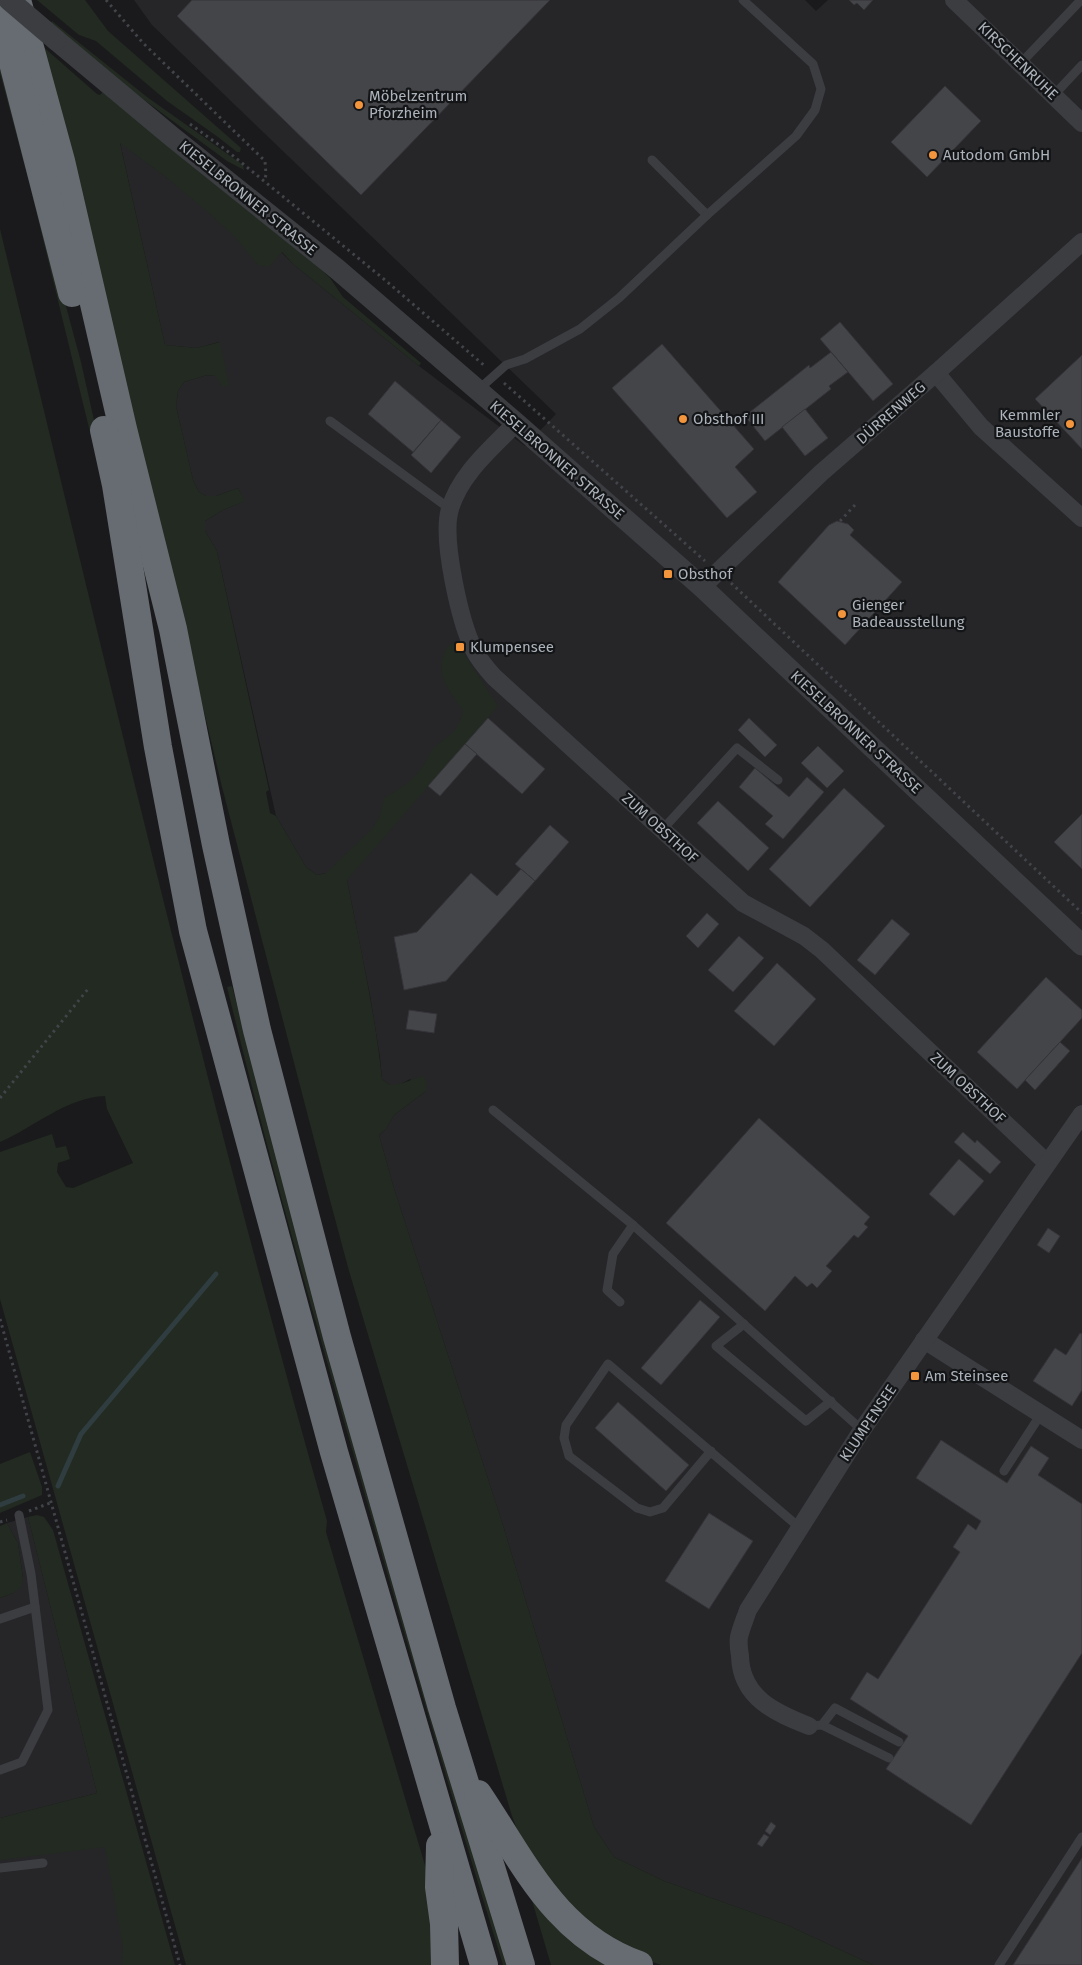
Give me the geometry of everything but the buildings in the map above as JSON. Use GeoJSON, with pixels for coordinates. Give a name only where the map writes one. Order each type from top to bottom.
{"type":"FeatureCollection","features":[{"type":"Feature","properties":{"kind":"highway"},"geometry":{"type":"LineString","coordinates":[[18,0],[61,162],[123,429],[173,629],[216,845],[257,1030],[337,1337],[461,1768],[521,1965]]}},
{"type":"Feature","properties":{"kind":"highway"},"geometry":{"type":"LineString","coordinates":[[0,12],[80,323],[116,485],[158,747],[193,931],[334,1452],[484,1965]]}},
{"type":"Feature","properties":{"kind":"highway"},"geometry":{"type":"LineString","coordinates":[[461,1768],[532,1878],[557,1910],[591,1941],[613,1954],[639,1965]]}},
{"type":"Feature","properties":{"kind":"highway"},"geometry":{"type":"LineString","coordinates":[[440,1817],[439,1887],[444,1924],[445,1965]]}},
{"type":"Feature","properties":{"kind":"street","name":"KIESELBRONNER STRASSE"},"geometry":{"type":"LineString","coordinates":[[9,0],[338,269],[516,422],[702,586],[1082,945]]}},
{"type":"Feature","properties":{"kind":"street","name":"KIRSCHENRUHE"},"geometry":{"type":"LineString","coordinates":[[954,0],[1082,123]]}},
{"type":"Feature","properties":{"kind":"street","name":"DÜRRENWEG"},"geometry":{"type":"LineString","coordinates":[[702,586],[821,473],[1082,242]]}},
{"type":"Feature","properties":{"kind":"street"},"geometry":{"type":"LineString","coordinates":[[936,373],[981,427],[1082,518]]}},
{"type":"Feature","properties":{"kind":"street","name":"ZUM OBSTHOF"},"geometry":{"type":"LineString","coordinates":[[516,422],[473,468],[458,490],[446,525],[460,608],[467,633],[482,663],[494,677],[742,903],[804,936],[822,950],[1047,1163]]}},
{"type":"Feature","properties":{"kind":"street","name":"KLUMPENSEE"},"geometry":{"type":"LineString","coordinates":[[816,1726],[779,1714],[758,1698],[744,1681],[740,1661],[739,1638],[748,1610],[862,1430],[1082,1114]]}},
{"type":"Feature","properties":{"kind":"street"},"geometry":{"type":"LineString","coordinates":[[924,1340],[1082,1440]]}},
{"type":"Feature","properties":{"kind":"lane"},"geometry":{"type":"LineString","coordinates":[[478,390],[506,365],[525,359],[580,329],[619,298],[707,215],[796,136],[815,110],[821,89],[813,64],[743,0]]}},
{"type":"Feature","properties":{"kind":"lane"},"geometry":{"type":"LineString","coordinates":[[1020,64],[1081,0]]}},
{"type":"Feature","properties":{"kind":"lane"},"geometry":{"type":"LineString","coordinates":[[1054,95],[1082,65]]}},
{"type":"Feature","properties":{"kind":"lane"},"geometry":{"type":"LineString","coordinates":[[652,160],[707,215]]}},
{"type":"Feature","properties":{"kind":"lane"},"geometry":{"type":"LineString","coordinates":[[330,421],[450,509]]}},
{"type":"Feature","properties":{"kind":"lane"},"geometry":{"type":"LineString","coordinates":[[662,830],[737,748],[778,780]]}},
{"type":"Feature","properties":{"kind":"lane"},"geometry":{"type":"LineString","coordinates":[[493,1110],[633,1225],[862,1430]]}},
{"type":"Feature","properties":{"kind":"lane"},"geometry":{"type":"LineString","coordinates":[[620,1302],[607,1290],[613,1254],[633,1225]]}},
{"type":"Feature","properties":{"kind":"lane"},"geometry":{"type":"LineString","coordinates":[[744,1324],[716,1346],[806,1421],[831,1401]]}},
{"type":"Feature","properties":{"kind":"lane"},"geometry":{"type":"LineString","coordinates":[[711,1451],[663,1508],[650,1512],[638,1508],[569,1456],[564,1438],[566,1425],[608,1364],[711,1451],[800,1528]]}},
{"type":"Feature","properties":{"kind":"lane"},"geometry":{"type":"LineString","coordinates":[[1004,1471],[1040,1414]]}},
{"type":"Feature","properties":{"kind":"lane"},"geometry":{"type":"LineString","coordinates":[[0,1770],[22,1762],[48,1710],[31,1574],[19,1515]]}},
{"type":"Feature","properties":{"kind":"lane"},"geometry":{"type":"LineString","coordinates":[[0,1619],[35,1608]]}},
{"type":"Feature","properties":{"kind":"lane"},"geometry":{"type":"LineString","coordinates":[[889,1758],[816,1726],[835,1708],[899,1742]]}},
{"type":"Feature","properties":{"kind":"lane"},"geometry":{"type":"LineString","coordinates":[[999,1965],[1082,1837]]}},
{"type":"Feature","properties":{"kind":"lane"},"geometry":{"type":"LineString","coordinates":[[0,1868],[43,1864]]}},
{"type":"Feature","properties":{"kind":"path"},"geometry":{"type":"LineString","coordinates":[[106,0],[143,43],[265,161],[266,175],[264,181],[261,187],[249,198]]}},
{"type":"Feature","properties":{"kind":"path"},"geometry":{"type":"LineString","coordinates":[[840,521],[855,505]]}},
{"type":"Feature","properties":{"kind":"path"},"geometry":{"type":"LineString","coordinates":[[0,1098],[88,989]]}},
{"type":"Feature","properties":{"kind":"path"},"geometry":{"type":"LineString","coordinates":[[0,1319],[180,1965]]}},
{"type":"Feature","properties":{"kind":"shaded area"},"geometry":{"type":"Polygon","coordinates":[[[37,0],[85,0],[108,31],[241,148],[240,152],[237,152],[167,101],[96,41],[79,35],[37,0]]]}},
{"type":"Feature","properties":{"kind":"shaded area"},"geometry":{"type":"Polygon","coordinates":[[[134,0],[805,0],[816,11],[828,0],[1082,0],[1082,1965],[873,1965],[787,1925],[664,1881],[614,1857],[594,1827],[502,1522],[393,1185],[379,1135],[386,1129],[394,1115],[426,1091],[410,1079],[399,1085],[390,1085],[382,1079],[370,995],[347,880],[325,873],[317,875],[306,867],[276,816],[217,551],[205,531],[205,521],[223,510],[244,501],[238,488],[216,496],[206,496],[199,492],[193,480],[176,406],[178,391],[184,382],[207,375],[215,376],[219,342],[197,348],[165,345],[120,142],[275,259],[281,252],[293,264],[419,366],[525,446],[556,414],[152,25],[134,0]]]}},
{"type":"Feature","properties":{"kind":"shaded area"},"geometry":{"type":"Polygon","coordinates":[[[52,21],[147,97],[243,165],[244,170],[227,161],[128,88],[51,24],[52,21]]]}},
{"type":"Feature","properties":{"kind":"shaded area"},"geometry":{"type":"Polygon","coordinates":[[[40,44],[97,94],[100,95],[104,91],[309,258],[330,278],[343,297],[421,363],[419,366],[293,264],[282,252],[269,267],[258,265],[235,237],[208,212],[120,143],[165,345],[197,348],[220,342],[229,385],[223,387],[215,376],[207,375],[184,382],[178,391],[176,406],[193,480],[199,492],[206,496],[216,496],[238,488],[245,501],[223,510],[205,521],[205,531],[217,551],[269,790],[266,792],[270,813],[276,816],[306,867],[317,875],[326,873],[372,829],[380,816],[384,798],[411,780],[433,749],[456,729],[463,710],[449,690],[441,668],[442,660],[450,645],[457,643],[498,706],[347,880],[371,1004],[382,1079],[390,1085],[394,1085],[423,1076],[427,1082],[426,1091],[394,1115],[386,1129],[379,1135],[393,1185],[502,1522],[594,1827],[614,1857],[664,1881],[787,1925],[873,1965],[661,1965],[633,1955],[587,1928],[524,1848],[512,1816],[349,1271],[327,1189],[222,787],[113,330],[40,44]]]}},
{"type":"Feature","properties":{"kind":"shaded area"},"geometry":{"type":"Polygon","coordinates":[[[0,61],[81,362],[115,514],[110,514],[31,190],[0,73],[0,61]]]}},
{"type":"Feature","properties":{"kind":"shaded area"},"geometry":{"type":"Polygon","coordinates":[[[0,229],[198,1038],[327,1521],[326,1532],[427,1872],[438,1965],[186,1965],[0,1299],[0,1152],[52,1134],[56,1148],[66,1146],[70,1159],[58,1163],[57,1172],[66,1187],[73,1188],[133,1163],[107,1109],[105,1096],[91,1098],[64,1107],[0,1142],[0,229]]]}},
{"type":"Feature","properties":{"kind":"shaded area"},"geometry":{"type":"Polygon","coordinates":[[[232,986],[509,1965],[503,1965],[484,1902],[321,1339],[272,1163],[227,987],[232,986]]]}},
{"type":"Feature","properties":{"kind":"shaded area"},"geometry":{"type":"Polygon","coordinates":[[[30,1452],[42,1487],[42,1495],[0,1513],[0,1464],[30,1452]]]}},
{"type":"Feature","properties":{"kind":"shaded area"},"geometry":{"type":"Polygon","coordinates":[[[37,1515],[44,1517],[53,1530],[175,1965],[122,1965],[123,1947],[105,1847],[0,1860],[0,1818],[97,1793],[28,1517],[37,1515]]]}},
{"type":"Feature","properties":{"kind":"shaded area"},"geometry":{"type":"Polygon","coordinates":[[[28,1517],[97,1793],[0,1818],[0,1598],[13,1593],[23,1578],[18,1543],[7,1523],[28,1517]]]}},
{"type":"Feature","properties":{"kind":"shaded area"},"geometry":{"type":"Polygon","coordinates":[[[7,1523],[18,1543],[23,1578],[21,1587],[13,1593],[0,1598],[0,1526],[7,1523]]]}},
{"type":"Feature","properties":{"kind":"shaded area"},"geometry":{"type":"Polygon","coordinates":[[[114,1805],[158,1965],[0,1965],[0,1836],[114,1805]]]}},
{"type":"Feature","properties":{"kind":"shaded area"},"geometry":{"type":"Polygon","coordinates":[[[531,1897],[619,1965],[551,1965],[531,1897]]]}},
{"type":"Feature","properties":{"kind":"waterway"},"geometry":{"type":"LineString","coordinates":[[58,1486],[81,1434],[216,1274]]}},
{"type":"Feature","properties":{"kind":"waterway"},"geometry":{"type":"LineString","coordinates":[[0,1505],[23,1496]]}},
{"type":"Feature","properties":{"kind":"place","name":"Möbelzentrum Pforzheim"},"geometry":{"type":"Point","coordinates":[359,105]}},
{"type":"Feature","properties":{"kind":"place","name":"Autodom GmbH"},"geometry":{"type":"Point","coordinates":[933,155]}},
{"type":"Feature","properties":{"kind":"place","name":"Obsthof III"},"geometry":{"type":"Point","coordinates":[683,419]}},
{"type":"Feature","properties":{"kind":"place","name":"Kemmler Baustoffe"},"geometry":{"type":"Point","coordinates":[1070,424]}},
{"type":"Feature","properties":{"kind":"place","name":"Obsthof"},"geometry":{"type":"Point","coordinates":[668,574]}},
{"type":"Feature","properties":{"kind":"place","name":"Gienger Badeausstellung"},"geometry":{"type":"Point","coordinates":[842,614]}},
{"type":"Feature","properties":{"kind":"place","name":"Klumpensee"},"geometry":{"type":"Point","coordinates":[460,647]}},
{"type":"Feature","properties":{"kind":"place","name":"Am Steinsee"},"geometry":{"type":"Point","coordinates":[915,1376]}}]}
